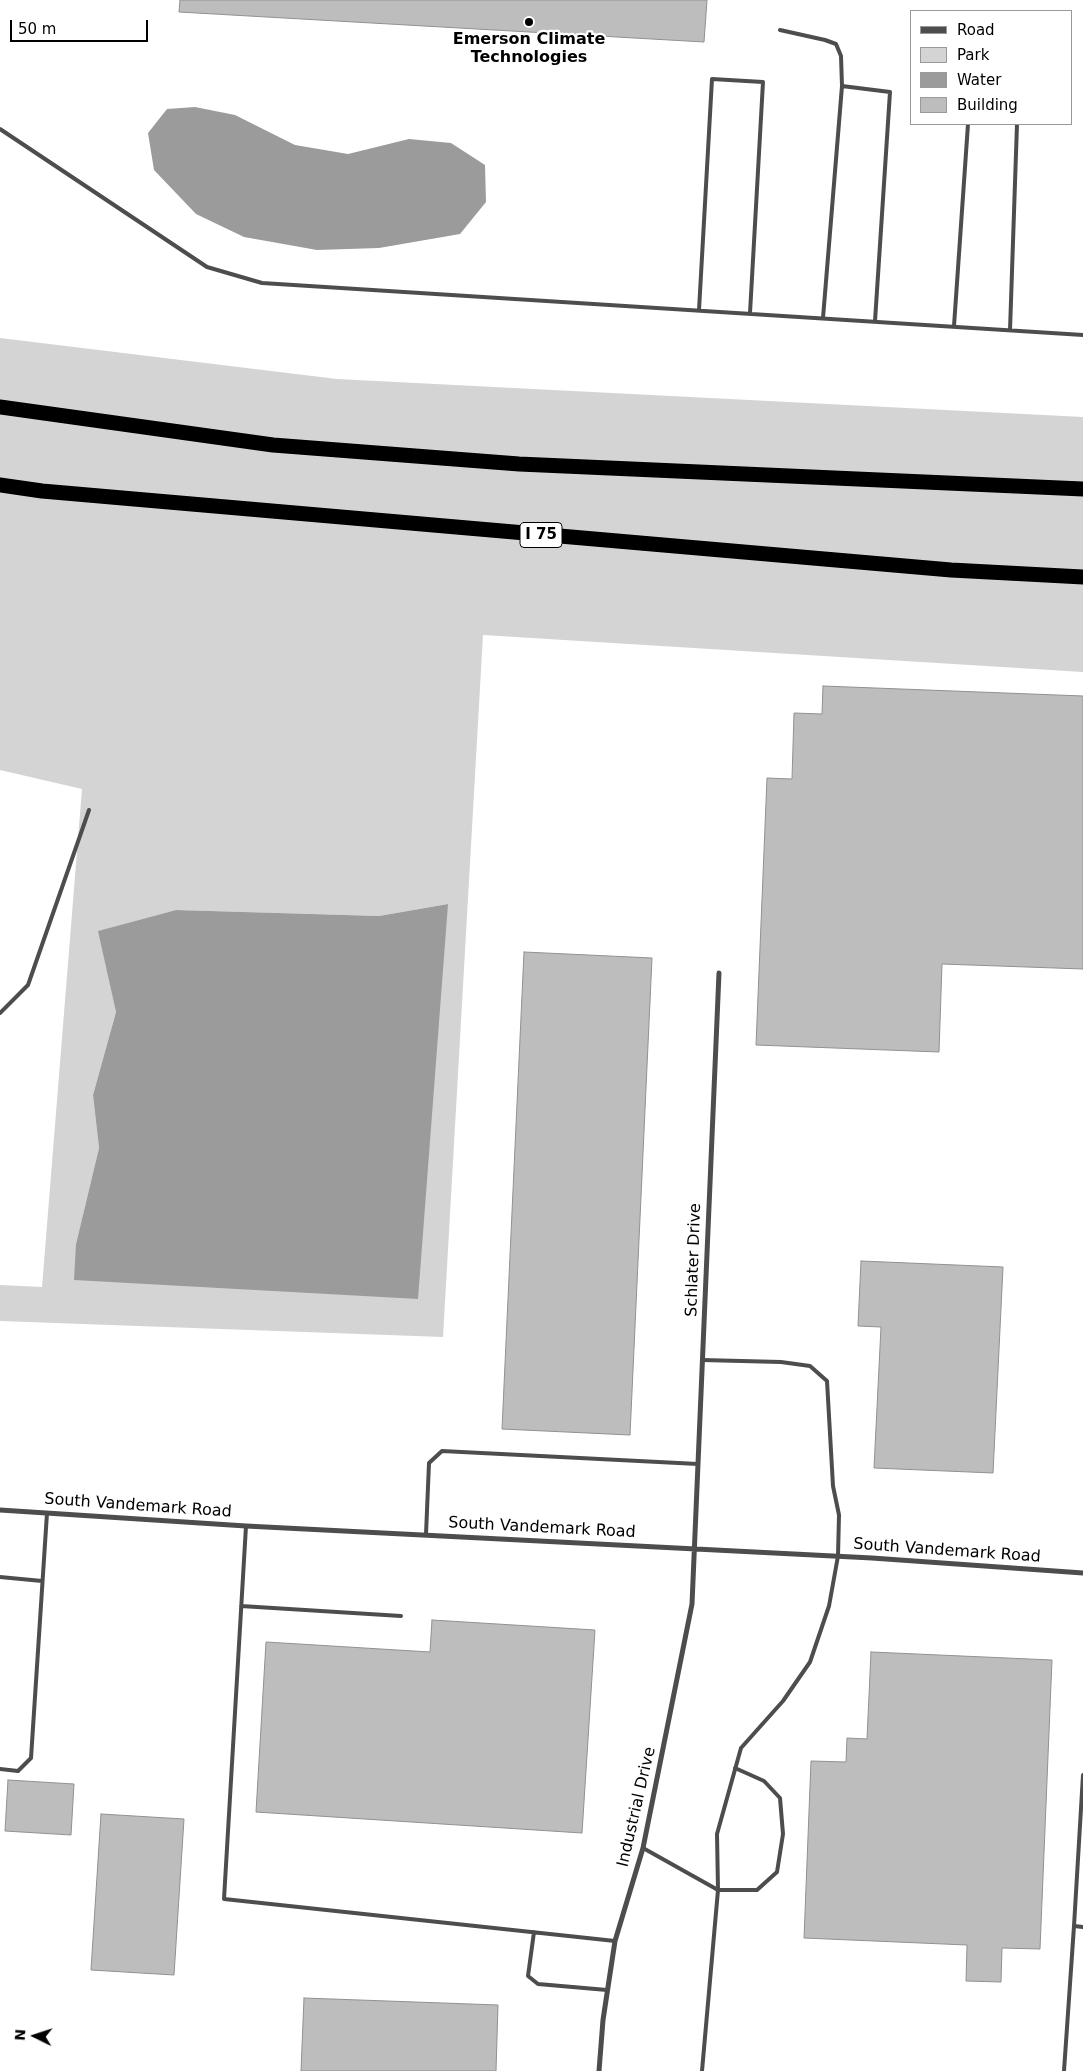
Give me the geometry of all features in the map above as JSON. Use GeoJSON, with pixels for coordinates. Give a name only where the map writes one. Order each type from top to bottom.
{"type":"FeatureCollection","features":[{"type":"Feature","properties":{"kind":"highway"},"geometry":{"type":"LineString","coordinates":[[0,407],[274,445],[519,464],[1083,489]]}},
{"type":"Feature","properties":{"kind":"highway","name":"I 75"},"geometry":{"type":"LineString","coordinates":[[0,485],[42,491],[951,570],[1083,577]]}},
{"type":"Feature","properties":{"kind":"street","name":"Schlater Drive"},"geometry":{"type":"LineString","coordinates":[[695,1549],[719,973]]}},
{"type":"Feature","properties":{"kind":"street","name":"South Vandemark Road"},"geometry":{"type":"LineString","coordinates":[[0,1510],[246,1526],[838,1556],[1083,1573]]}},
{"type":"Feature","properties":{"kind":"street","name":"Industrial Drive"},"geometry":{"type":"LineString","coordinates":[[599,2071],[603,2020],[615,1941],[643,1848],[692,1604],[695,1549]]}},
{"type":"Feature","properties":{"kind":"lane"},"geometry":{"type":"LineString","coordinates":[[780,30],[836,44],[841,56],[842,86],[823,318]]}},
{"type":"Feature","properties":{"kind":"lane"},"geometry":{"type":"LineString","coordinates":[[699,310],[712,79],[763,82],[750,313]]}},
{"type":"Feature","properties":{"kind":"lane"},"geometry":{"type":"LineString","coordinates":[[842,86],[890,92],[875,321]]}},
{"type":"Feature","properties":{"kind":"lane"},"geometry":{"type":"LineString","coordinates":[[954,326],[968,125]]}},
{"type":"Feature","properties":{"kind":"lane"},"geometry":{"type":"LineString","coordinates":[[1010,330],[1017,125]]}},
{"type":"Feature","properties":{"kind":"lane"},"geometry":{"type":"LineString","coordinates":[[0,130],[207,267],[262,283],[1083,335]]}},
{"type":"Feature","properties":{"kind":"lane"},"geometry":{"type":"LineString","coordinates":[[0,1013],[28,986],[89,810]]}},
{"type":"Feature","properties":{"kind":"lane"},"geometry":{"type":"LineString","coordinates":[[702,1360],[781,1362],[810,1366],[827,1381],[833,1486],[839,1515],[838,1556],[829,1606],[810,1662],[783,1701],[741,1748],[717,1834],[718,1890],[702,2071]]}},
{"type":"Feature","properties":{"kind":"lane"},"geometry":{"type":"LineString","coordinates":[[426,1534],[429,1463],[442,1451],[698,1464]]}},
{"type":"Feature","properties":{"kind":"lane"},"geometry":{"type":"LineString","coordinates":[[0,1769],[18,1771],[31,1758],[47,1513]]}},
{"type":"Feature","properties":{"kind":"lane"},"geometry":{"type":"LineString","coordinates":[[246,1526],[224,1899],[615,1941]]}},
{"type":"Feature","properties":{"kind":"lane"},"geometry":{"type":"LineString","coordinates":[[0,1577],[42,1581]]}},
{"type":"Feature","properties":{"kind":"lane"},"geometry":{"type":"LineString","coordinates":[[241,1606],[401,1616]]}},
{"type":"Feature","properties":{"kind":"lane"},"geometry":{"type":"LineString","coordinates":[[643,1848],[718,1890],[757,1890],[777,1872],[783,1834],[780,1798],[764,1780],[735,1768]]}},
{"type":"Feature","properties":{"kind":"lane"},"geometry":{"type":"LineString","coordinates":[[1064,2071],[1083,1775]]}},
{"type":"Feature","properties":{"kind":"lane"},"geometry":{"type":"LineString","coordinates":[[1074,1926],[1083,1927]]}},
{"type":"Feature","properties":{"kind":"lane"},"geometry":{"type":"LineString","coordinates":[[534,1932],[528,1976],[538,1984],[607,1990]]}},
{"type":"Feature","properties":{"kind":"green space"},"geometry":{"type":"Polygon","coordinates":[[[0,338],[337,379],[1083,417],[1083,672],[483,635],[443,1337],[0,1321],[0,1285],[42,1287],[82,789],[0,770],[0,338]],[[448,904],[379,916],[176,910],[99,931],[116,1012],[93,1095],[99,1148],[76,1244],[448,904]]]}},
{"type":"Feature","properties":{"kind":"water"},"geometry":{"type":"Polygon","coordinates":[[[195,107],[235,115],[295,145],[348,154],[409,139],[451,143],[485,165],[486,202],[460,234],[379,248],[317,250],[244,237],[196,214],[154,170],[148,133],[167,109],[195,107]]]}},
{"type":"Feature","properties":{"kind":"water"},"geometry":{"type":"Polygon","coordinates":[[[448,904],[418,1299],[74,1280],[76,1244],[99,1148],[93,1095],[116,1012],[98,931],[176,910],[379,916],[448,904]]]}},
{"type":"Feature","properties":{"kind":"building","name":"Emerson Climate Technologies"},"geometry":{"type":"Polygon","coordinates":[[[180,0],[707,0],[704,42],[179,12],[180,0]]]}},
{"type":"Feature","properties":{"kind":"building"},"geometry":{"type":"Polygon","coordinates":[[[823,686],[1083,696],[1083,969],[942,964],[939,1052],[756,1045],[767,778],[792,779],[794,713],[822,714],[823,686]]]}},
{"type":"Feature","properties":{"kind":"building"},"geometry":{"type":"Polygon","coordinates":[[[524,952],[652,958],[630,1435],[502,1429],[524,952]]]}},
{"type":"Feature","properties":{"kind":"building"},"geometry":{"type":"Polygon","coordinates":[[[861,1261],[1003,1267],[993,1473],[874,1468],[881,1327],[858,1326],[861,1261]]]}},
{"type":"Feature","properties":{"kind":"building"},"geometry":{"type":"Polygon","coordinates":[[[432,1620],[595,1630],[582,1833],[256,1812],[266,1642],[430,1652],[432,1620]]]}},
{"type":"Feature","properties":{"kind":"building"},"geometry":{"type":"Polygon","coordinates":[[[871,1652],[1052,1660],[1040,1949],[1002,1948],[1001,1982],[966,1981],[967,1945],[804,1938],[811,1761],[846,1762],[847,1738],[867,1739],[871,1652]]]}},
{"type":"Feature","properties":{"kind":"building"},"geometry":{"type":"Polygon","coordinates":[[[8,1780],[74,1784],[71,1835],[5,1831],[8,1780]]]}},
{"type":"Feature","properties":{"kind":"building"},"geometry":{"type":"Polygon","coordinates":[[[101,1814],[184,1819],[174,1975],[91,1970],[101,1814]]]}},
{"type":"Feature","properties":{"kind":"building"},"geometry":{"type":"Polygon","coordinates":[[[304,1998],[498,2005],[496,2071],[301,2071],[304,1998]]]}},
{"type":"Feature","properties":{"kind":"place","name":"Emerson Climate Technologies"},"geometry":{"type":"Point","coordinates":[529,22]}}]}
